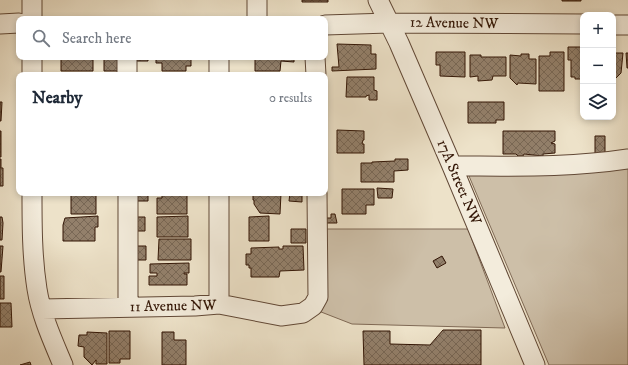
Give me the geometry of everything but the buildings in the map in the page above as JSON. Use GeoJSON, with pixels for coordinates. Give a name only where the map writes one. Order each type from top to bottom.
{"type":"FeatureCollection","features":[{"type":"Feature","properties":{"kind":"street"},"geometry":{"type":"LineString","coordinates":[[32,0],[32,16]]}},
{"type":"Feature","properties":{"kind":"street"},"geometry":{"type":"LineString","coordinates":[[257,0],[257,16]]}},
{"type":"Feature","properties":{"kind":"street","name":"17A Street NW"},"geometry":{"type":"LineString","coordinates":[[378,0],[399,43],[536,365]]}},
{"type":"Feature","properties":{"kind":"street","name":"12 Avenue NW"},"geometry":{"type":"LineString","coordinates":[[328,25],[389,23],[580,24]]}},
{"type":"Feature","properties":{"kind":"street"},"geometry":{"type":"LineString","coordinates":[[0,24],[16,24]]}},
{"type":"Feature","properties":{"kind":"street"},"geometry":{"type":"LineString","coordinates":[[616,25],[628,25]]}},
{"type":"Feature","properties":{"kind":"street"},"geometry":{"type":"LineString","coordinates":[[32,60],[32,72]]}},
{"type":"Feature","properties":{"kind":"street"},"geometry":{"type":"LineString","coordinates":[[127,60],[127,72]]}},
{"type":"Feature","properties":{"kind":"street"},"geometry":{"type":"LineString","coordinates":[[219,60],[219,72]]}},
{"type":"Feature","properties":{"kind":"street"},"geometry":{"type":"LineString","coordinates":[[315,60],[316,72]]}},
{"type":"Feature","properties":{"kind":"street"},"geometry":{"type":"LineString","coordinates":[[452,166],[561,166],[597,164],[628,159]]}},
{"type":"Feature","properties":{"kind":"street"},"geometry":{"type":"LineString","coordinates":[[32,196],[32,241],[37,290],[53,341],[64,365]]}},
{"type":"Feature","properties":{"kind":"street"},"geometry":{"type":"LineString","coordinates":[[128,196],[128,307]]}},
{"type":"Feature","properties":{"kind":"street"},"geometry":{"type":"LineString","coordinates":[[219,196],[219,304]]}},
{"type":"Feature","properties":{"kind":"street","name":"11 Avenue NW"},"geometry":{"type":"LineString","coordinates":[[42,309],[195,306],[219,304],[281,316],[303,313],[313,306],[318,297],[317,196]]}},
{"type":"Feature","properties":{"kind":"shaded area"},"geometry":{"type":"Polygon","coordinates":[[[628,163],[628,365],[549,365],[469,176],[474,172],[628,163]]]}},
{"type":"Feature","properties":{"kind":"shaded area"},"geometry":{"type":"Polygon","coordinates":[[[321,229],[468,229],[505,328],[352,324],[316,310],[321,229]]]}}]}
